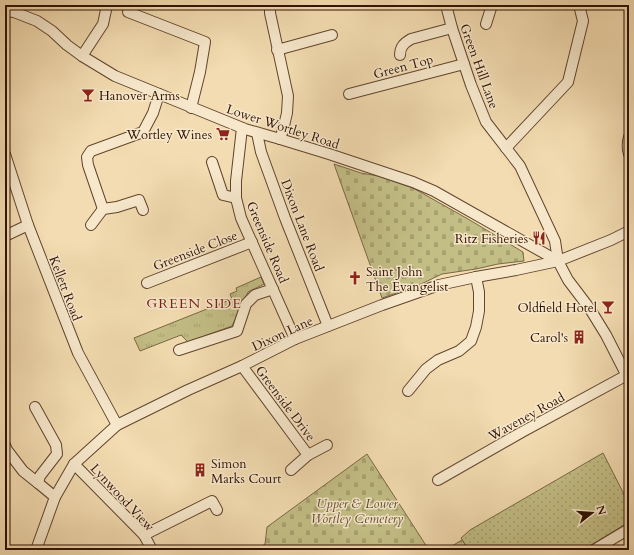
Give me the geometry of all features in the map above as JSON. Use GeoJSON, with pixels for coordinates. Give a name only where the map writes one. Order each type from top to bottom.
{"type":"FeatureCollection","features":[{"type":"Feature","properties":{"kind":"street"},"geometry":{"type":"LineString","coordinates":[[82,56],[103,24],[106,5]]}},
{"type":"Feature","properties":{"kind":"street"},"geometry":{"type":"LineString","coordinates":[[270,5],[270,13],[288,96],[287,113],[280,139]]}},
{"type":"Feature","properties":{"kind":"street","name":"Green Hill Lane"},"geometry":{"type":"LineString","coordinates":[[446,5],[471,85],[486,122],[520,166],[555,241],[558,261]]}},
{"type":"Feature","properties":{"kind":"street"},"geometry":{"type":"LineString","coordinates":[[486,24],[493,5]]}},
{"type":"Feature","properties":{"kind":"street"},"geometry":{"type":"LineString","coordinates":[[506,148],[568,82],[583,21],[579,5]]}},
{"type":"Feature","properties":{"kind":"street","name":"Lower Wortley Road"},"geometry":{"type":"LineString","coordinates":[[5,11],[14,12],[37,21],[52,31],[82,56],[115,76],[242,128],[327,153],[413,182],[434,191],[558,261]]}},
{"type":"Feature","properties":{"kind":"street"},"geometry":{"type":"LineString","coordinates":[[128,12],[205,42],[200,72],[191,108]]}},
{"type":"Feature","properties":{"kind":"street"},"geometry":{"type":"LineString","coordinates":[[400,55],[402,45],[406,42],[452,28]]}},
{"type":"Feature","properties":{"kind":"street"},"geometry":{"type":"LineString","coordinates":[[278,50],[332,35]]}},
{"type":"Feature","properties":{"kind":"street","name":"Green Top"},"geometry":{"type":"LineString","coordinates":[[349,94],[464,64]]}},
{"type":"Feature","properties":{"kind":"street"},"geometry":{"type":"LineString","coordinates":[[103,208],[88,165],[87,157],[91,151],[143,132],[153,113],[159,94]]}},
{"type":"Feature","properties":{"kind":"street","name":"Greenside Road"},"geometry":{"type":"LineString","coordinates":[[242,128],[236,181],[236,198],[241,218],[295,339]]}},
{"type":"Feature","properties":{"kind":"street","name":"Dixon Lane Road"},"geometry":{"type":"LineString","coordinates":[[257,133],[261,152],[284,216],[328,326]]}},
{"type":"Feature","properties":{"kind":"street"},"geometry":{"type":"LineString","coordinates":[[629,137],[627,144],[629,154]]}},
{"type":"Feature","properties":{"kind":"street","name":"Kellett Road"},"geometry":{"type":"LineString","coordinates":[[5,154],[28,225],[78,353],[117,425]]}},
{"type":"Feature","properties":{"kind":"street"},"geometry":{"type":"LineString","coordinates":[[212,162],[224,195],[236,198]]}},
{"type":"Feature","properties":{"kind":"street"},"geometry":{"type":"LineString","coordinates":[[103,208],[117,207],[139,200],[143,210]]}},
{"type":"Feature","properties":{"kind":"street"},"geometry":{"type":"LineString","coordinates":[[91,225],[103,208]]}},
{"type":"Feature","properties":{"kind":"street"},"geometry":{"type":"LineString","coordinates":[[5,236],[28,225]]}},
{"type":"Feature","properties":{"kind":"street","name":"Dixon Lane"},"geometry":{"type":"LineString","coordinates":[[36,550],[55,497],[74,464],[117,425],[188,390],[242,366],[295,339],[382,305],[440,286],[476,277],[558,261],[611,240],[629,231]]}},
{"type":"Feature","properties":{"kind":"street","name":"Greenside Close"},"geometry":{"type":"LineString","coordinates":[[147,283],[252,242]]}},
{"type":"Feature","properties":{"kind":"street"},"geometry":{"type":"LineString","coordinates":[[558,261],[568,280],[625,360],[628,377]]}},
{"type":"Feature","properties":{"kind":"street"},"geometry":{"type":"LineString","coordinates":[[408,391],[426,369],[438,360],[459,351],[471,341],[476,327],[479,311],[479,292],[476,277]]}},
{"type":"Feature","properties":{"kind":"street"},"geometry":{"type":"LineString","coordinates":[[180,350],[237,331],[246,304],[255,295],[273,289]]}},
{"type":"Feature","properties":{"kind":"street","name":"Greenside Drive"},"geometry":{"type":"LineString","coordinates":[[242,366],[308,455]]}},
{"type":"Feature","properties":{"kind":"street","name":"Waveney Road"},"geometry":{"type":"LineString","coordinates":[[438,480],[522,432],[628,377]]}},
{"type":"Feature","properties":{"kind":"street"},"geometry":{"type":"LineString","coordinates":[[35,407],[56,444],[57,454],[40,476],[38,483]]}},
{"type":"Feature","properties":{"kind":"street"},"geometry":{"type":"LineString","coordinates":[[5,445],[7,450],[23,471],[55,497]]}},
{"type":"Feature","properties":{"kind":"street","name":"Greenside Drive"},"geometry":{"type":"LineString","coordinates":[[291,470],[308,455],[327,445]]}},
{"type":"Feature","properties":{"kind":"street","name":"Lynwood View"},"geometry":{"type":"LineString","coordinates":[[74,464],[144,535],[152,550]]}},
{"type":"Feature","properties":{"kind":"street"},"geometry":{"type":"LineString","coordinates":[[144,535],[212,502],[216,510]]}},
{"type":"Feature","properties":{"kind":"street"},"geometry":{"type":"LineString","coordinates":[[594,550],[629,529]]}},
{"type":"Feature","properties":{"kind":"green space"},"geometry":{"type":"Polygon","coordinates":[[[334,164],[361,173],[378,176],[413,188],[523,252],[524,261],[442,274],[419,285],[382,298],[334,164]]]}},
{"type":"Feature","properties":{"kind":"green space"},"geometry":{"type":"Polygon","coordinates":[[[261,277],[264,284],[248,292],[232,326],[188,342],[181,335],[140,351],[134,338],[232,299],[230,294],[237,291],[236,288],[261,277]]]}},
{"type":"Feature","properties":{"kind":"green space"},"geometry":{"type":"Polygon","coordinates":[[[603,453],[629,504],[629,522],[583,550],[469,550],[461,538],[470,530],[603,453]]]}},
{"type":"Feature","properties":{"kind":"green space","name":"Upper & Lower Wortley Cemetery"},"geometry":{"type":"Polygon","coordinates":[[[367,454],[429,550],[257,550],[265,544],[267,527],[367,454]]]}},
{"type":"Feature","properties":{"kind":"green space"},"geometry":{"type":"Polygon","coordinates":[[[462,540],[469,550],[445,550],[462,540]]]}},
{"type":"Feature","properties":{"kind":"place","name":"Hanover Arms"},"geometry":{"type":"Point","coordinates":[88,95]}},
{"type":"Feature","properties":{"kind":"place","name":"Wortley Wines"},"geometry":{"type":"Point","coordinates":[223,134]}},
{"type":"Feature","properties":{"kind":"place","name":"Ritz Fisheries"},"geometry":{"type":"Point","coordinates":[539,238]}},
{"type":"Feature","properties":{"kind":"place","name":"Saint John The Evangelist"},"geometry":{"type":"Point","coordinates":[355,278]}},
{"type":"Feature","properties":{"kind":"place","name":"Oldfield Hotel"},"geometry":{"type":"Point","coordinates":[608,307]}},
{"type":"Feature","properties":{"kind":"place","name":"Carol's"},"geometry":{"type":"Point","coordinates":[579,337]}},
{"type":"Feature","properties":{"kind":"place","name":"Simon Marks Court"},"geometry":{"type":"Point","coordinates":[200,470]}},
{"type":"Feature","properties":{"kind":"district","name":"GREEN SIDE"},"geometry":{"type":"Point","coordinates":[194,303]}}]}
